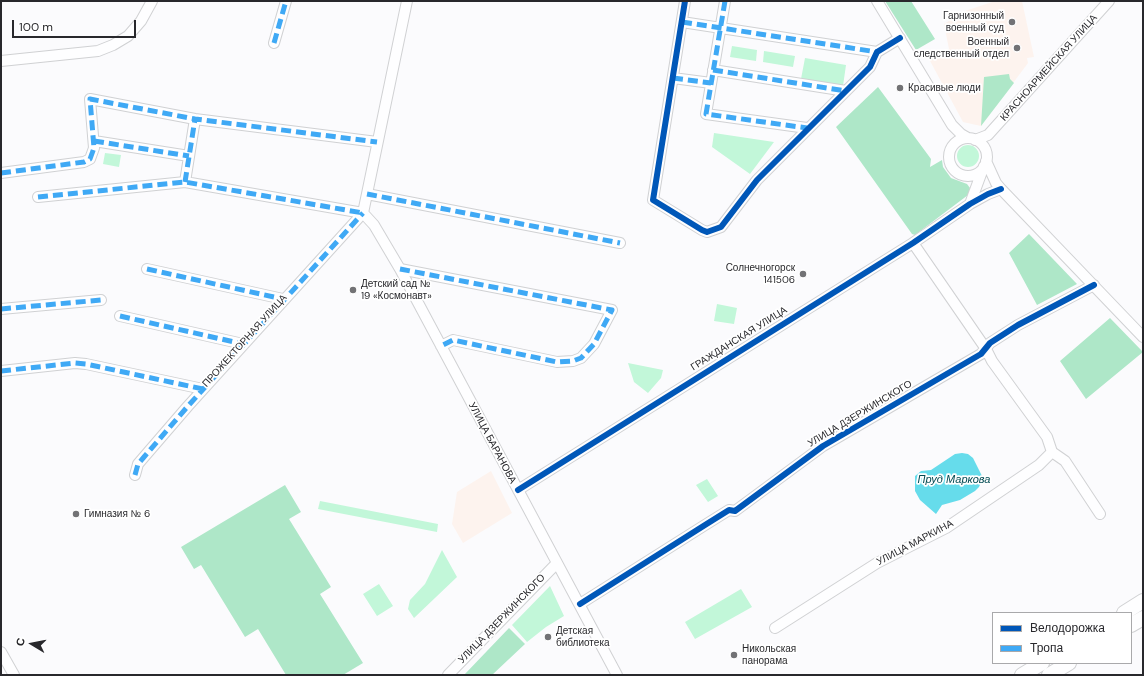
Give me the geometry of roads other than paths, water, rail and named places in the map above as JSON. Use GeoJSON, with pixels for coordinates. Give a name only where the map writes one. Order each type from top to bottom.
{"type":"FeatureCollection","features":[{"type":"Feature","properties":{"kind":"highway"},"geometry":{"type":"LineString","coordinates":[[1126,612],[1143,601]]}},
{"type":"Feature","properties":{"kind":"highway"},"geometry":{"type":"LineString","coordinates":[[1132,624],[1143,618]]}},
{"type":"Feature","properties":{"kind":"highway"},"geometry":{"type":"LineString","coordinates":[[1022,675],[1040,664]]}},
{"type":"Feature","properties":{"kind":"highway"},"geometry":{"type":"LineString","coordinates":[[1049,675],[1067,664]]}},
{"type":"Feature","properties":{"kind":"street"},"geometry":{"type":"LineString","coordinates":[[1,61],[98,51],[113,45],[128,36],[141,21],[152,1]]}},
{"type":"Feature","properties":{"kind":"street"},"geometry":{"type":"LineString","coordinates":[[274,43],[286,1]]}},
{"type":"Feature","properties":{"kind":"street"},"geometry":{"type":"LineString","coordinates":[[38,197],[184,182],[363,213],[407,1]]}},
{"type":"Feature","properties":{"kind":"street"},"geometry":{"type":"LineString","coordinates":[[685,1],[653,200],[702,230],[711,231],[721,227],[757,180],[870,66],[877,52],[900,38]]}},
{"type":"Feature","properties":{"kind":"street"},"geometry":{"type":"LineString","coordinates":[[725,1],[706,114],[807,128]]}},
{"type":"Feature","properties":{"kind":"street"},"geometry":{"type":"LineString","coordinates":[[877,1],[952,125],[961,134],[972,139],[985,149]]}},
{"type":"Feature","properties":{"kind":"street","name":"КРАСНОАРМЕЙСКАЯ УЛИЦА"},"geometry":{"type":"LineString","coordinates":[[988,135],[1109,1]]}},
{"type":"Feature","properties":{"kind":"street"},"geometry":{"type":"LineString","coordinates":[[682,22],[877,52]]}},
{"type":"Feature","properties":{"kind":"street"},"geometry":{"type":"LineString","coordinates":[[713,70],[846,91]]}},
{"type":"Feature","properties":{"kind":"street"},"geometry":{"type":"LineString","coordinates":[[673,78],[711,83]]}},
{"type":"Feature","properties":{"kind":"street"},"geometry":{"type":"LineString","coordinates":[[1,173],[84,162],[90,159],[93,153],[94,141],[90,99],[195,119],[378,142]]}},
{"type":"Feature","properties":{"kind":"street"},"geometry":{"type":"LineString","coordinates":[[184,182],[195,119]]}},
{"type":"Feature","properties":{"kind":"street"},"geometry":{"type":"LineString","coordinates":[[952,125],[953,146]]}},
{"type":"Feature","properties":{"kind":"street"},"geometry":{"type":"LineString","coordinates":[[999,186],[956,171],[950,162],[950,151],[953,146],[958,141],[988,135],[985,149],[985,164],[999,186],[1143,336]]}},
{"type":"Feature","properties":{"kind":"street"},"geometry":{"type":"LineString","coordinates":[[94,141],[189,156]]}},
{"type":"Feature","properties":{"kind":"street"},"geometry":{"type":"LineString","coordinates":[[973,176],[978,173],[985,164]]}},
{"type":"Feature","properties":{"kind":"street"},"geometry":{"type":"LineString","coordinates":[[970,204],[976,191],[973,176]]}},
{"type":"Feature","properties":{"kind":"street"},"geometry":{"type":"LineString","coordinates":[[973,176],[976,191]]}},
{"type":"Feature","properties":{"kind":"street","name":"ГРАЖДАНСКАЯ УЛИЦА"},"geometry":{"type":"LineString","coordinates":[[518,490],[913,244],[970,204],[999,186]]}},
{"type":"Feature","properties":{"kind":"street"},"geometry":{"type":"LineString","coordinates":[[367,194],[620,243]]}},
{"type":"Feature","properties":{"kind":"street","name":"УЛИЦА БАРАНОВА"},"geometry":{"type":"LineString","coordinates":[[363,213],[374,225],[400,269],[617,675]]}},
{"type":"Feature","properties":{"kind":"street","name":"ПРОЖЕКТОРНАЯ УЛИЦА"},"geometry":{"type":"LineString","coordinates":[[135,475],[138,464],[203,389],[283,299],[363,213]]}},
{"type":"Feature","properties":{"kind":"street"},"geometry":{"type":"LineString","coordinates":[[913,244],[986,348],[992,361],[1047,437],[1052,452],[1064,461],[1100,514]]}},
{"type":"Feature","properties":{"kind":"street"},"geometry":{"type":"LineString","coordinates":[[147,269],[283,299]]}},
{"type":"Feature","properties":{"kind":"street"},"geometry":{"type":"LineString","coordinates":[[400,269],[612,310],[594,344],[581,358],[573,361],[557,362],[453,340],[441,346]]}},
{"type":"Feature","properties":{"kind":"street","name":"УЛИЦА ДЗЕРЖИНСКОГО"},"geometry":{"type":"LineString","coordinates":[[580,604],[729,510],[735,511],[823,446],[981,354],[990,343],[1018,325],[1094,285]]}},
{"type":"Feature","properties":{"kind":"street"},"geometry":{"type":"LineString","coordinates":[[1,309],[101,300]]}},
{"type":"Feature","properties":{"kind":"street"},"geometry":{"type":"LineString","coordinates":[[120,316],[243,344]]}},
{"type":"Feature","properties":{"kind":"street"},"geometry":{"type":"LineString","coordinates":[[1,371],[75,363],[86,364],[203,389]]}},
{"type":"Feature","properties":{"kind":"street","name":"УЛИЦА МАРКИНА"},"geometry":{"type":"LineString","coordinates":[[775,628],[877,563],[946,528],[1038,465],[1052,452]]}},
{"type":"Feature","properties":{"kind":"street","name":"УЛИЦА ДЗЕРЖИНСКОГО"},"geometry":{"type":"LineString","coordinates":[[448,675],[557,563]]}},
{"type":"Feature","properties":{"kind":"street"},"geometry":{"type":"LineString","coordinates":[[546,574],[556,572],[565,578]]}},
{"type":"Feature","properties":{"kind":"street"},"geometry":{"type":"LineString","coordinates":[[1,652],[14,675]]}},
{"type":"Feature","properties":{"kind":"water","name":"Пруд Маркова"},"geometry":{"type":"Polygon","coordinates":[[[955,454],[968,454],[973,458],[983,478],[979,487],[975,491],[960,500],[942,505],[936,514],[920,500],[915,491],[915,476],[921,471],[931,470],[955,454]]]}},
{"type":"Feature","properties":{"kind":"place","name":"Гарнизонный военный суд"},"geometry":{"type":"Point","coordinates":[1012,22]}},
{"type":"Feature","properties":{"kind":"place","name":"Военный следственный отдел"},"geometry":{"type":"Point","coordinates":[1017,48]}},
{"type":"Feature","properties":{"kind":"place","name":"Красивые люди"},"geometry":{"type":"Point","coordinates":[900,88]}},
{"type":"Feature","properties":{"kind":"place","name":"Солнечногорск 141506"},"geometry":{"type":"Point","coordinates":[803,274]}},
{"type":"Feature","properties":{"kind":"place","name":"Детский сад № 19 «Космонавт»"},"geometry":{"type":"Point","coordinates":[353,290]}},
{"type":"Feature","properties":{"kind":"place","name":"Гимназия № 6"},"geometry":{"type":"Point","coordinates":[76,514]}},
{"type":"Feature","properties":{"kind":"place","name":"Детская библиотека"},"geometry":{"type":"Point","coordinates":[548,637]}},
{"type":"Feature","properties":{"kind":"place","name":"Никольская панорама"},"geometry":{"type":"Point","coordinates":[734,655]}}]}
